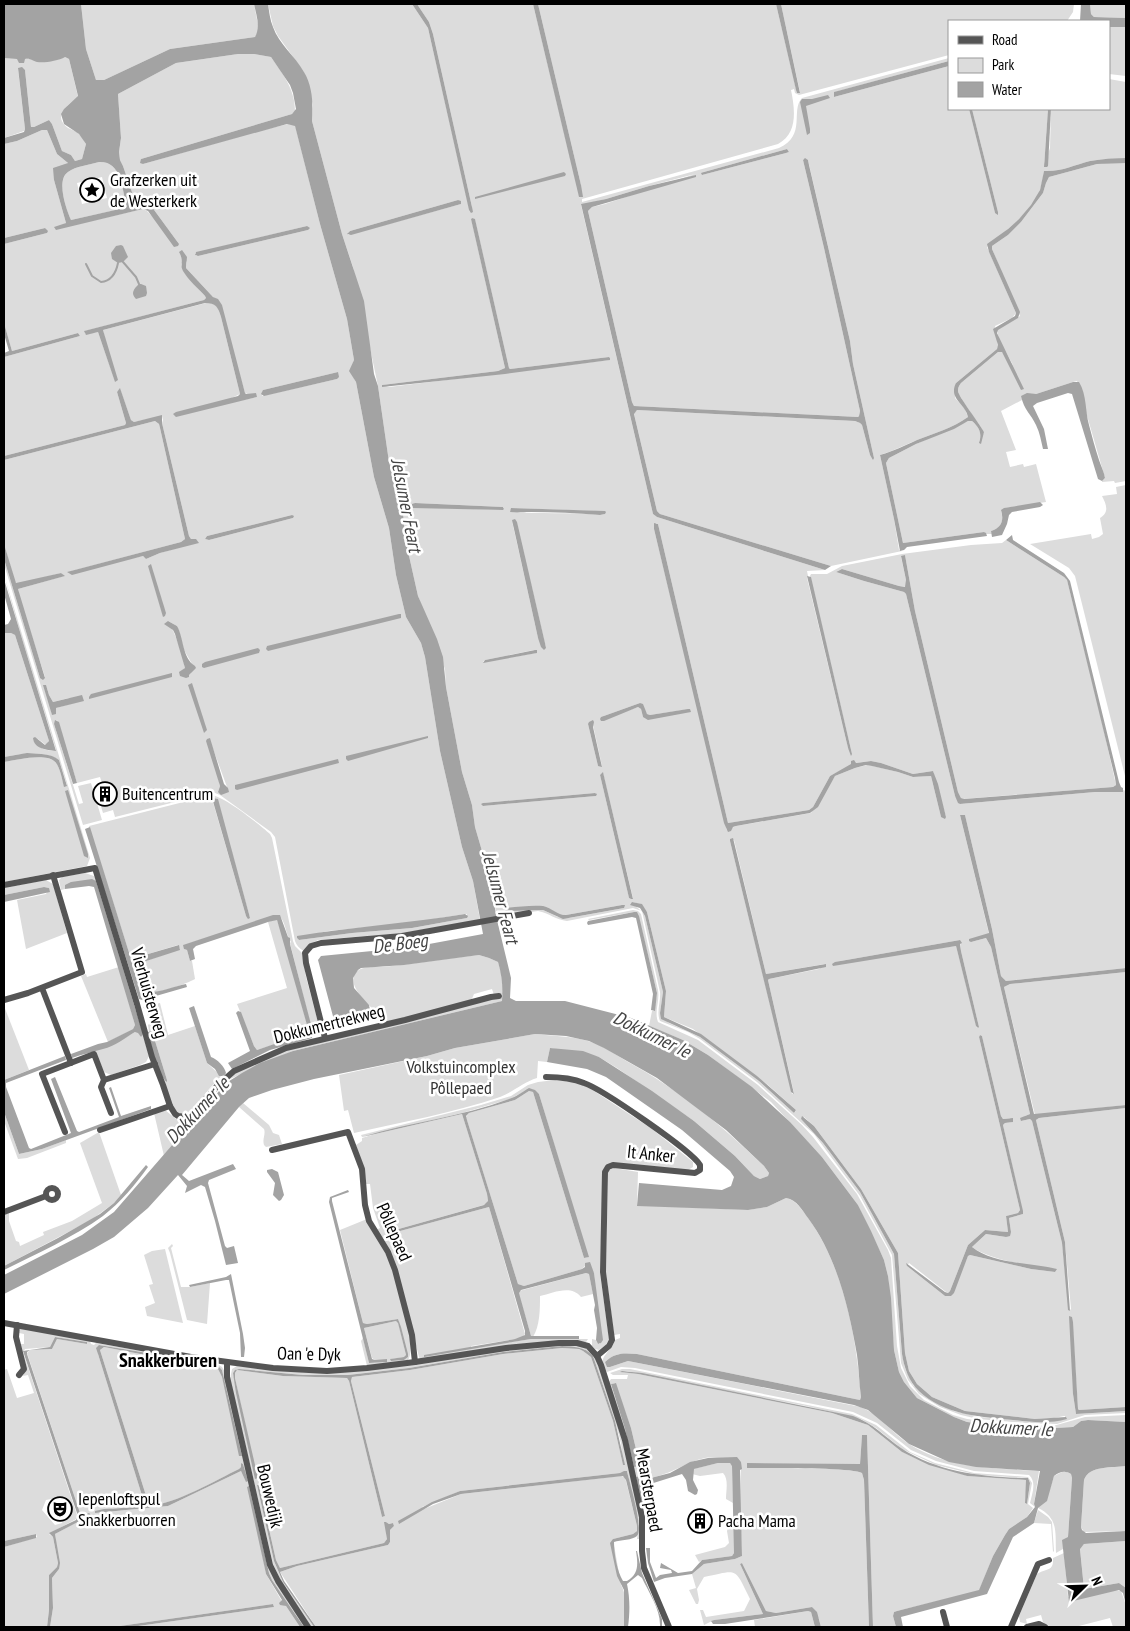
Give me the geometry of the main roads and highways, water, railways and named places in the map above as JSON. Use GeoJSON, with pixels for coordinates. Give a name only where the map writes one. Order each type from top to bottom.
{"type":"FeatureCollection","features":[{"type":"Feature","properties":{"kind":"water","name":"Dokkumer Ie"},"geometry":{"type":"Polygon","coordinates":[[[4,4],[81,4],[86,49],[96,80],[104,80],[170,49],[255,37],[258,25],[254,4],[268,4],[271,21],[276,33],[300,66],[311,90],[312,121],[342,234],[364,301],[389,462],[403,512],[405,538],[418,596],[443,657],[446,687],[462,772],[489,875],[497,920],[511,978],[510,998],[516,1001],[565,1001],[631,1018],[683,1040],[708,1055],[752,1087],[790,1122],[822,1157],[858,1205],[871,1231],[884,1260],[888,1276],[894,1350],[899,1372],[904,1382],[917,1398],[967,1422],[1022,1428],[1056,1428],[1073,1427],[1081,1421],[1088,1420],[1126,1422],[1126,1466],[1108,1467],[1087,1475],[1084,1480],[1081,1527],[1086,1533],[1126,1531],[1126,1541],[1084,1544],[1080,1549],[1084,1589],[1119,1583],[1126,1588],[1126,1605],[1123,1593],[1119,1590],[1069,1602],[1062,1540],[1068,1537],[1072,1478],[1071,1474],[1062,1472],[1054,1476],[1047,1501],[1038,1508],[1034,1523],[1013,1537],[987,1594],[901,1617],[903,1627],[896,1627],[893,1616],[894,1612],[979,1590],[993,1556],[1009,1529],[1027,1517],[1035,1507],[1040,1471],[976,1467],[949,1462],[909,1444],[868,1410],[854,1405],[628,1361],[607,1367],[605,1362],[613,1356],[624,1353],[637,1354],[860,1400],[861,1397],[857,1355],[846,1302],[827,1249],[801,1209],[796,1203],[786,1198],[767,1207],[748,1210],[637,1206],[639,1183],[722,1190],[731,1186],[734,1177],[730,1171],[682,1130],[606,1077],[587,1069],[547,1062],[550,1048],[583,1051],[599,1057],[694,1121],[735,1156],[754,1176],[760,1179],[768,1176],[769,1173],[726,1130],[657,1078],[589,1041],[566,1036],[535,1034],[455,1048],[427,1056],[314,1079],[249,1098],[239,1107],[182,1175],[189,1181],[233,1164],[236,1169],[209,1180],[208,1183],[225,1246],[227,1248],[234,1246],[238,1263],[226,1265],[205,1187],[201,1185],[185,1193],[187,1186],[178,1175],[148,1208],[114,1237],[4,1294],[4,1275],[82,1235],[114,1212],[226,1083],[242,1073],[260,1063],[293,1051],[502,1001],[502,991],[498,962],[479,955],[404,965],[361,968],[353,978],[354,988],[369,1005],[371,1015],[338,1023],[334,1020],[318,960],[321,956],[413,947],[483,934],[473,881],[462,847],[440,751],[425,657],[421,643],[406,617],[396,575],[389,528],[374,477],[356,382],[349,371],[354,360],[347,319],[295,126],[287,124],[143,164],[140,163],[141,159],[292,114],[296,109],[290,85],[271,57],[238,54],[176,63],[118,94],[121,138],[120,160],[135,201],[138,203],[149,203],[179,244],[174,247],[148,211],[143,209],[56,230],[54,227],[66,223],[54,180],[53,168],[68,163],[57,154],[47,130],[42,130],[17,141],[4,144],[4,138],[24,132],[25,129],[18,68],[22,67],[25,70],[31,127],[49,120],[62,151],[71,155],[75,161],[82,159],[86,144],[79,134],[64,124],[61,114],[78,96],[69,59],[65,57],[55,61],[37,62],[25,59],[24,63],[19,63],[17,59],[4,58],[4,4]],[[99,162],[79,167],[71,170],[64,176],[63,195],[71,220],[124,208],[126,204],[122,183],[116,170],[106,163],[99,162]]]}},
{"type":"Feature","properties":{"kind":"water"},"geometry":{"type":"Polygon","coordinates":[[[412,4],[417,4],[429,22],[433,34],[472,207],[473,212],[471,213],[428,28],[412,4]]]}},
{"type":"Feature","properties":{"kind":"water"},"geometry":{"type":"Polygon","coordinates":[[[533,4],[538,4],[583,197],[579,197],[533,4]]]}},
{"type":"Feature","properties":{"kind":"water"},"geometry":{"type":"Polygon","coordinates":[[[776,4],[781,4],[800,93],[797,93],[796,90],[776,4]]]}},
{"type":"Feature","properties":{"kind":"water"},"geometry":{"type":"Polygon","coordinates":[[[1081,4],[1090,4],[1091,14],[1094,17],[1126,18],[1126,27],[1110,27],[1110,20],[1080,20],[1081,4]]]}},
{"type":"Feature","properties":{"kind":"water"},"geometry":{"type":"Polygon","coordinates":[[[948,61],[948,66],[834,97],[834,92],[948,61]]]}},
{"type":"Feature","properties":{"kind":"water"},"geometry":{"type":"Polygon","coordinates":[[[828,95],[830,98],[806,106],[810,129],[810,133],[807,135],[800,102],[802,99],[812,99],[828,95]]]}},
{"type":"Feature","properties":{"kind":"water"},"geometry":{"type":"Polygon","coordinates":[[[969,110],[972,110],[998,215],[995,213],[969,110]]]}},
{"type":"Feature","properties":{"kind":"water"},"geometry":{"type":"Polygon","coordinates":[[[1048,110],[1051,110],[1048,166],[1044,167],[1048,110]]]}},
{"type":"Feature","properties":{"kind":"water"},"geometry":{"type":"Polygon","coordinates":[[[787,149],[789,152],[702,175],[701,173],[704,172],[787,149]]]}},
{"type":"Feature","properties":{"kind":"water"},"geometry":{"type":"Polygon","coordinates":[[[805,158],[808,160],[850,341],[873,460],[862,425],[855,421],[637,410],[634,414],[657,511],[660,514],[831,566],[825,570],[657,517],[653,514],[581,204],[696,175],[696,177],[592,207],[588,211],[634,406],[858,417],[860,411],[803,160],[805,158]]]}},
{"type":"Feature","properties":{"kind":"water"},"geometry":{"type":"Polygon","coordinates":[[[1126,158],[1126,163],[1097,164],[1049,177],[1043,193],[1021,222],[1008,235],[992,246],[1020,312],[1018,318],[998,330],[997,333],[1024,389],[1021,390],[1002,352],[998,352],[961,383],[958,388],[961,398],[984,432],[981,444],[979,443],[979,429],[972,421],[968,421],[954,429],[916,444],[889,458],[886,463],[903,543],[984,532],[987,536],[907,547],[900,551],[880,455],[950,427],[968,417],[967,412],[954,393],[956,383],[997,349],[998,345],[993,329],[1015,316],[1016,313],[987,244],[1008,229],[1031,205],[1040,190],[1044,171],[1062,169],[1090,161],[1126,158]]]}},
{"type":"Feature","properties":{"kind":"water"},"geometry":{"type":"Polygon","coordinates":[[[564,172],[565,176],[475,199],[475,197],[564,172]]]}},
{"type":"Feature","properties":{"kind":"water"},"geometry":{"type":"Polygon","coordinates":[[[458,200],[461,201],[461,204],[351,235],[347,234],[350,231],[458,200]]]}},
{"type":"Feature","properties":{"kind":"water"},"geometry":{"type":"Polygon","coordinates":[[[472,218],[475,219],[509,368],[609,357],[610,360],[505,374],[382,387],[382,385],[498,371],[505,368],[472,218]]]}},
{"type":"Feature","properties":{"kind":"water"},"geometry":{"type":"Polygon","coordinates":[[[307,226],[310,228],[308,230],[198,256],[195,255],[196,252],[307,226]]]}},
{"type":"Feature","properties":{"kind":"water"},"geometry":{"type":"Polygon","coordinates":[[[45,228],[48,231],[47,233],[4,244],[4,238],[45,228]]]}},
{"type":"Feature","properties":{"kind":"water"},"geometry":{"type":"Polygon","coordinates":[[[121,245],[128,257],[123,262],[118,263],[112,259],[111,253],[116,246],[121,245]]]}},
{"type":"Feature","properties":{"kind":"water"},"geometry":{"type":"Polygon","coordinates":[[[182,250],[187,257],[186,268],[222,305],[245,393],[256,393],[257,397],[176,417],[173,414],[176,412],[240,394],[221,317],[216,306],[205,303],[103,330],[118,380],[115,382],[98,332],[86,335],[84,331],[204,300],[205,296],[183,271],[182,258],[179,252],[182,250]]]}},
{"type":"Feature","properties":{"kind":"water"},"geometry":{"type":"Polygon","coordinates":[[[139,284],[146,286],[147,293],[146,296],[136,299],[133,293],[139,284]]]}},
{"type":"Feature","properties":{"kind":"water"},"geometry":{"type":"Polygon","coordinates":[[[4,323],[12,351],[78,333],[80,336],[4,357],[4,353],[9,351],[4,334],[4,323]]]}},
{"type":"Feature","properties":{"kind":"water"},"geometry":{"type":"Polygon","coordinates":[[[338,372],[339,377],[337,379],[264,396],[261,394],[263,390],[338,372]]]}},
{"type":"Feature","properties":{"kind":"water"},"geometry":{"type":"Polygon","coordinates":[[[1073,382],[1079,382],[1082,387],[1089,425],[1105,476],[1102,481],[1098,479],[1072,394],[1068,393],[1033,406],[1044,429],[1048,449],[1043,449],[1034,421],[1022,401],[1021,396],[1027,393],[1036,394],[1073,382]]]}},
{"type":"Feature","properties":{"kind":"water"},"geometry":{"type":"Polygon","coordinates":[[[120,388],[131,420],[134,422],[162,415],[162,423],[189,536],[191,539],[196,539],[199,543],[160,553],[146,559],[143,556],[72,575],[67,572],[181,542],[185,539],[159,424],[155,421],[4,460],[4,456],[125,425],[117,392],[120,388]]]}},
{"type":"Feature","properties":{"kind":"water"},"geometry":{"type":"Polygon","coordinates":[[[1040,502],[1043,505],[1040,507],[1012,512],[1009,515],[1002,535],[992,537],[991,531],[998,528],[1001,523],[1001,510],[1040,502]]]}},
{"type":"Feature","properties":{"kind":"water"},"geometry":{"type":"Polygon","coordinates":[[[412,504],[503,507],[504,509],[412,508],[412,504]]]}},
{"type":"Feature","properties":{"kind":"water"},"geometry":{"type":"Polygon","coordinates":[[[511,508],[606,512],[600,515],[557,512],[510,512],[511,508]]]}},
{"type":"Feature","properties":{"kind":"water"},"geometry":{"type":"Polygon","coordinates":[[[294,516],[293,518],[209,540],[205,539],[207,536],[294,516]]]}},
{"type":"Feature","properties":{"kind":"water"},"geometry":{"type":"Polygon","coordinates":[[[515,519],[545,643],[546,648],[544,650],[538,638],[512,520],[515,519]]]}},
{"type":"Feature","properties":{"kind":"water"},"geometry":{"type":"Polygon","coordinates":[[[654,523],[658,524],[728,823],[809,810],[813,807],[830,776],[851,764],[851,761],[854,760],[856,763],[871,761],[881,763],[913,774],[933,771],[938,784],[945,819],[941,817],[931,776],[913,777],[866,765],[835,776],[818,807],[810,813],[736,826],[728,832],[724,823],[654,523]]]}},
{"type":"Feature","properties":{"kind":"water"},"geometry":{"type":"Polygon","coordinates":[[[1012,535],[1013,540],[1064,573],[1070,581],[1123,792],[1095,792],[958,803],[906,594],[836,572],[842,569],[905,587],[906,580],[901,556],[905,555],[915,611],[961,798],[1113,787],[1116,785],[1115,778],[1067,580],[1006,540],[1012,535]]]}},
{"type":"Feature","properties":{"kind":"water"},"geometry":{"type":"Polygon","coordinates":[[[4,544],[16,583],[61,573],[65,576],[18,589],[45,678],[43,680],[40,678],[4,559],[4,544]]]}},
{"type":"Feature","properties":{"kind":"water"},"geometry":{"type":"Polygon","coordinates":[[[151,564],[166,613],[163,617],[148,566],[151,564]]]}},
{"type":"Feature","properties":{"kind":"water"},"geometry":{"type":"Polygon","coordinates":[[[807,576],[811,577],[851,756],[848,748],[807,576]]]}},
{"type":"Feature","properties":{"kind":"water"},"geometry":{"type":"Polygon","coordinates":[[[4,579],[56,751],[38,747],[34,742],[33,738],[35,737],[45,745],[49,741],[15,635],[4,633],[4,625],[8,624],[11,619],[4,594],[4,579]]]}},
{"type":"Feature","properties":{"kind":"water"},"geometry":{"type":"Polygon","coordinates":[[[401,614],[401,618],[268,651],[266,649],[267,646],[401,614]]]}},
{"type":"Feature","properties":{"kind":"water"},"geometry":{"type":"Polygon","coordinates":[[[168,621],[177,626],[185,653],[196,668],[189,677],[180,676],[179,672],[185,668],[175,634],[173,630],[164,624],[168,621]]]}},
{"type":"Feature","properties":{"kind":"water"},"geometry":{"type":"Polygon","coordinates":[[[258,648],[260,650],[259,653],[202,667],[202,664],[205,662],[258,648]]]}},
{"type":"Feature","properties":{"kind":"water"},"geometry":{"type":"Polygon","coordinates":[[[537,650],[537,653],[483,663],[485,660],[537,650]]]}},
{"type":"Feature","properties":{"kind":"water"},"geometry":{"type":"Polygon","coordinates":[[[172,673],[172,677],[89,699],[91,694],[172,673]]]}},
{"type":"Feature","properties":{"kind":"water"},"geometry":{"type":"Polygon","coordinates":[[[192,683],[207,730],[204,733],[188,685],[192,683]]]}},
{"type":"Feature","properties":{"kind":"water"},"geometry":{"type":"Polygon","coordinates":[[[43,685],[46,685],[53,702],[82,695],[84,701],[56,708],[56,714],[52,715],[43,685]]]}},
{"type":"Feature","properties":{"kind":"water"},"geometry":{"type":"Polygon","coordinates":[[[640,703],[643,704],[647,714],[650,715],[688,709],[691,712],[648,720],[643,717],[641,709],[638,707],[604,721],[600,719],[640,703]]]}},
{"type":"Feature","properties":{"kind":"water"},"geometry":{"type":"Polygon","coordinates":[[[55,720],[59,722],[77,783],[73,784],[54,724],[55,720]]]}},
{"type":"Feature","properties":{"kind":"water"},"geometry":{"type":"Polygon","coordinates":[[[593,720],[602,767],[598,766],[588,724],[593,720]]]}},
{"type":"Feature","properties":{"kind":"water"},"geometry":{"type":"Polygon","coordinates":[[[428,736],[428,738],[348,761],[346,759],[346,756],[428,736]]]}},
{"type":"Feature","properties":{"kind":"water"},"geometry":{"type":"Polygon","coordinates":[[[210,738],[224,784],[229,792],[221,795],[218,792],[220,786],[206,741],[210,738]]]}},
{"type":"Feature","properties":{"kind":"water"},"geometry":{"type":"Polygon","coordinates":[[[27,753],[48,755],[59,760],[67,786],[64,787],[58,766],[50,759],[44,757],[4,762],[4,757],[27,753]]]}},
{"type":"Feature","properties":{"kind":"water"},"geometry":{"type":"Polygon","coordinates":[[[338,759],[339,763],[235,789],[235,785],[338,759]]]}},
{"type":"Feature","properties":{"kind":"water"},"geometry":{"type":"Polygon","coordinates":[[[603,772],[633,899],[629,898],[600,775],[603,772]]]}},
{"type":"Feature","properties":{"kind":"water"},"geometry":{"type":"Polygon","coordinates":[[[68,790],[88,858],[84,856],[65,791],[68,790]]]}},
{"type":"Feature","properties":{"kind":"water"},"geometry":{"type":"Polygon","coordinates":[[[597,794],[596,796],[483,806],[481,804],[483,803],[597,794]]]}},
{"type":"Feature","properties":{"kind":"water"},"geometry":{"type":"Polygon","coordinates":[[[212,798],[218,799],[250,918],[248,919],[246,916],[212,798]]]}},
{"type":"Feature","properties":{"kind":"water"},"geometry":{"type":"Polygon","coordinates":[[[960,815],[965,815],[1001,976],[1006,981],[1126,968],[1126,972],[1010,984],[1004,987],[1034,1114],[1126,1105],[1126,1108],[1039,1118],[1036,1120],[1065,1242],[1070,1311],[1068,1310],[1062,1243],[1032,1121],[1030,1119],[1021,1121],[1020,1118],[1030,1114],[991,947],[986,938],[969,941],[969,939],[989,933],[960,815]]]}},
{"type":"Feature","properties":{"kind":"water"},"geometry":{"type":"Polygon","coordinates":[[[90,827],[131,959],[179,945],[180,950],[134,965],[141,991],[157,992],[186,984],[187,987],[142,1000],[139,999],[85,829],[90,827]]]}},
{"type":"Feature","properties":{"kind":"water"},"geometry":{"type":"Polygon","coordinates":[[[733,838],[766,974],[826,964],[826,967],[768,980],[794,1094],[791,1092],[730,841],[733,838]]]}},
{"type":"Feature","properties":{"kind":"water"},"geometry":{"type":"Polygon","coordinates":[[[92,879],[96,881],[143,1034],[141,1037],[135,1032],[112,1046],[72,1058],[71,1054],[107,1042],[133,1029],[135,1025],[94,887],[65,889],[65,885],[71,882],[92,879]]]}},
{"type":"Feature","properties":{"kind":"water"},"geometry":{"type":"Polygon","coordinates":[[[44,887],[49,888],[50,892],[4,902],[4,895],[44,887]]]}},
{"type":"Feature","properties":{"kind":"water"},"geometry":{"type":"Polygon","coordinates":[[[632,902],[642,904],[647,912],[666,991],[664,1017],[701,1034],[757,1076],[796,1110],[794,1113],[759,1081],[700,1037],[661,1019],[663,992],[645,916],[640,908],[630,905],[632,902]]]}},
{"type":"Feature","properties":{"kind":"water"},"geometry":{"type":"Polygon","coordinates":[[[625,905],[624,908],[563,919],[543,910],[506,911],[504,909],[543,906],[566,915],[625,905]]]}},
{"type":"Feature","properties":{"kind":"water"},"geometry":{"type":"Polygon","coordinates":[[[637,912],[639,916],[657,993],[655,1011],[651,1010],[653,994],[636,918],[632,917],[588,925],[587,923],[588,921],[637,912]]]}},
{"type":"Feature","properties":{"kind":"water"},"geometry":{"type":"Polygon","coordinates":[[[465,914],[468,916],[467,918],[412,928],[299,940],[297,938],[297,936],[318,933],[465,914]]]}},
{"type":"Feature","properties":{"kind":"water"},"geometry":{"type":"Polygon","coordinates":[[[273,915],[280,915],[290,938],[313,1032],[312,1038],[270,1050],[232,1069],[228,1063],[250,1051],[236,1013],[238,1011],[241,1012],[257,1050],[309,1032],[277,920],[196,946],[193,949],[195,959],[190,961],[187,950],[184,949],[183,945],[273,915]]]}},
{"type":"Feature","properties":{"kind":"water"},"geometry":{"type":"Polygon","coordinates":[[[960,940],[978,1028],[956,946],[833,966],[832,964],[835,962],[960,940]]]}},
{"type":"Feature","properties":{"kind":"water"},"geometry":{"type":"Polygon","coordinates":[[[194,1006],[211,1057],[224,1068],[226,1073],[224,1076],[219,1076],[215,1069],[207,1063],[189,1008],[194,1006]]]}},
{"type":"Feature","properties":{"kind":"water"},"geometry":{"type":"Polygon","coordinates":[[[152,1031],[167,1082],[160,1073],[155,1059],[148,1032],[152,1031]]]}},
{"type":"Feature","properties":{"kind":"water"},"geometry":{"type":"Polygon","coordinates":[[[980,1035],[982,1036],[1001,1116],[1003,1119],[1013,1118],[1013,1122],[1003,1125],[1023,1214],[1009,1218],[1010,1236],[986,1234],[972,1247],[981,1253],[1002,1260],[1057,1269],[1055,1272],[1031,1269],[970,1255],[954,1293],[951,1296],[945,1296],[907,1266],[906,1263],[948,1293],[968,1245],[985,1230],[1008,1232],[1006,1216],[1018,1213],[1020,1210],[980,1035]]]}},
{"type":"Feature","properties":{"kind":"water"},"geometry":{"type":"Polygon","coordinates":[[[65,1056],[66,1060],[6,1083],[29,1148],[31,1149],[71,1133],[51,1079],[55,1077],[79,1132],[119,1117],[109,1088],[111,1087],[121,1116],[151,1106],[151,1109],[42,1149],[19,1154],[4,1112],[4,1080],[65,1056]]]}},
{"type":"Feature","properties":{"kind":"water"},"geometry":{"type":"Polygon","coordinates":[[[529,1088],[539,1094],[589,1257],[584,1258],[533,1092],[529,1091],[515,1100],[469,1113],[466,1116],[467,1120],[518,1284],[524,1286],[582,1269],[585,1267],[585,1263],[590,1262],[594,1273],[603,1340],[598,1344],[596,1340],[595,1305],[589,1274],[586,1273],[521,1290],[519,1293],[531,1336],[579,1336],[579,1339],[531,1339],[424,1357],[424,1355],[515,1339],[525,1335],[489,1207],[389,1234],[388,1232],[484,1205],[488,1201],[487,1194],[462,1114],[362,1137],[491,1105],[514,1097],[529,1088]]]}},
{"type":"Feature","properties":{"kind":"water"},"geometry":{"type":"Polygon","coordinates":[[[802,1116],[814,1126],[861,1189],[898,1253],[905,1353],[909,1371],[917,1384],[932,1397],[965,1411],[1035,1419],[1066,1417],[1067,1419],[1054,1422],[1033,1422],[988,1418],[963,1413],[940,1405],[929,1399],[915,1387],[904,1364],[902,1354],[894,1254],[860,1192],[823,1143],[801,1119],[802,1116]]]}},
{"type":"Feature","properties":{"kind":"water"},"geometry":{"type":"Polygon","coordinates":[[[146,1165],[148,1167],[133,1187],[103,1216],[67,1238],[4,1270],[4,1266],[100,1214],[114,1203],[146,1165]]]}},
{"type":"Feature","properties":{"kind":"water"},"geometry":{"type":"Polygon","coordinates":[[[272,1169],[278,1172],[284,1195],[279,1201],[273,1195],[275,1183],[267,1172],[267,1170],[272,1169]]]}},
{"type":"Feature","properties":{"kind":"water"},"geometry":{"type":"Polygon","coordinates":[[[348,1190],[349,1192],[332,1198],[332,1201],[363,1323],[398,1319],[408,1354],[408,1357],[404,1360],[391,1361],[390,1359],[406,1355],[396,1321],[364,1328],[372,1359],[387,1359],[387,1362],[369,1363],[329,1202],[330,1197],[348,1190]]]}},
{"type":"Feature","properties":{"kind":"water"},"geometry":{"type":"Polygon","coordinates":[[[231,1274],[243,1334],[244,1357],[241,1357],[240,1333],[229,1280],[190,1287],[189,1285],[226,1277],[231,1274]]]}},
{"type":"Feature","properties":{"kind":"water"},"geometry":{"type":"Polygon","coordinates":[[[1069,1316],[1072,1317],[1073,1322],[1078,1409],[1126,1407],[1126,1411],[1076,1414],[1073,1394],[1069,1316]]]}},
{"type":"Feature","properties":{"kind":"water"},"geometry":{"type":"Polygon","coordinates":[[[55,1337],[87,1342],[87,1344],[57,1339],[52,1349],[30,1350],[27,1354],[80,1513],[82,1516],[89,1513],[91,1515],[55,1534],[60,1563],[59,1569],[52,1578],[53,1608],[50,1627],[47,1627],[49,1575],[57,1567],[58,1563],[53,1537],[49,1533],[76,1520],[78,1516],[23,1351],[50,1347],[55,1337]]]}},
{"type":"Feature","properties":{"kind":"water"},"geometry":{"type":"Polygon","coordinates":[[[99,1345],[208,1363],[222,1370],[242,1456],[239,1456],[222,1377],[218,1369],[104,1347],[100,1350],[149,1505],[169,1502],[194,1492],[239,1469],[241,1463],[243,1464],[248,1481],[246,1482],[241,1471],[168,1506],[95,1513],[95,1511],[104,1509],[140,1507],[143,1506],[144,1502],[96,1348],[99,1345]]]}},
{"type":"Feature","properties":{"kind":"water"},"geometry":{"type":"Polygon","coordinates":[[[562,1346],[582,1349],[593,1356],[615,1421],[625,1465],[623,1465],[613,1421],[591,1357],[579,1349],[562,1348],[503,1354],[410,1370],[352,1377],[351,1381],[385,1516],[382,1517],[347,1378],[283,1376],[237,1370],[235,1378],[258,1478],[255,1479],[236,1393],[233,1373],[235,1370],[239,1369],[303,1375],[348,1375],[409,1368],[503,1352],[562,1346]]]}},
{"type":"Feature","properties":{"kind":"water"},"geometry":{"type":"Polygon","coordinates":[[[620,1372],[642,1373],[853,1416],[873,1426],[901,1448],[931,1463],[978,1475],[1028,1478],[1030,1483],[1027,1504],[1025,1503],[1026,1480],[967,1476],[929,1465],[902,1452],[868,1425],[832,1413],[620,1372]]]}},
{"type":"Feature","properties":{"kind":"water"},"geometry":{"type":"Polygon","coordinates":[[[616,1383],[631,1428],[640,1466],[634,1467],[611,1384],[616,1383]]]}},
{"type":"Feature","properties":{"kind":"water"},"geometry":{"type":"Polygon","coordinates":[[[862,1435],[867,1435],[873,1627],[869,1627],[864,1480],[862,1473],[826,1469],[747,1468],[747,1463],[860,1464],[862,1435]]]}},
{"type":"Feature","properties":{"kind":"water"},"geometry":{"type":"Polygon","coordinates":[[[737,1457],[741,1462],[742,1469],[740,1470],[742,1556],[704,1564],[692,1574],[665,1578],[654,1582],[646,1548],[650,1548],[650,1562],[656,1578],[660,1575],[672,1573],[671,1570],[660,1568],[661,1563],[678,1573],[692,1571],[702,1560],[732,1556],[734,1553],[732,1466],[730,1463],[718,1463],[694,1469],[693,1480],[698,1490],[695,1495],[688,1491],[686,1480],[682,1474],[644,1486],[649,1504],[645,1505],[642,1504],[636,1477],[643,1476],[644,1479],[647,1479],[670,1473],[690,1462],[708,1458],[737,1457]]]}},
{"type":"Feature","properties":{"kind":"water"},"geometry":{"type":"Polygon","coordinates":[[[627,1471],[633,1494],[639,1532],[637,1536],[630,1539],[614,1542],[616,1562],[623,1581],[627,1581],[636,1572],[637,1551],[642,1573],[662,1619],[662,1627],[660,1627],[659,1614],[654,1602],[642,1578],[638,1575],[627,1584],[629,1616],[628,1627],[624,1627],[624,1590],[617,1576],[610,1543],[613,1539],[633,1534],[637,1531],[637,1526],[626,1480],[623,1476],[461,1494],[433,1504],[399,1524],[398,1521],[432,1502],[460,1491],[620,1473],[627,1471]]]}},
{"type":"Feature","properties":{"kind":"water"},"geometry":{"type":"Polygon","coordinates":[[[257,1485],[259,1485],[276,1560],[280,1568],[384,1543],[387,1539],[384,1522],[393,1523],[394,1526],[390,1530],[390,1542],[388,1545],[297,1566],[280,1572],[284,1581],[316,1627],[314,1627],[283,1582],[274,1561],[257,1485]]]}},
{"type":"Feature","properties":{"kind":"water"},"geometry":{"type":"Polygon","coordinates":[[[249,1486],[269,1573],[304,1627],[300,1627],[286,1606],[280,1605],[279,1603],[282,1600],[266,1574],[247,1487],[249,1486]]]}},
{"type":"Feature","properties":{"kind":"water"},"geometry":{"type":"Polygon","coordinates":[[[36,1534],[36,1538],[4,1547],[4,1541],[36,1534]]]}},
{"type":"Feature","properties":{"kind":"water"},"geometry":{"type":"Polygon","coordinates":[[[742,1563],[766,1611],[776,1613],[812,1607],[817,1612],[821,1627],[815,1627],[811,1612],[808,1611],[725,1624],[713,1624],[711,1621],[714,1620],[763,1614],[740,1564],[742,1563]]]}},
{"type":"Feature","properties":{"kind":"water"},"geometry":{"type":"Polygon","coordinates":[[[273,1604],[274,1607],[131,1627],[113,1627],[273,1604]]]}},
{"type":"Feature","properties":{"kind":"waterway"},"geometry":{"type":"LineString","coordinates":[[123,262],[136,277],[139,284]]}},
{"type":"Feature","properties":{"kind":"waterway"},"geometry":{"type":"LineString","coordinates":[[86,264],[92,276],[101,282],[113,276],[118,263]]}},
{"type":"Feature","properties":{"kind":"place","name":"Grafzerken uit de Westerkerk"},"geometry":{"type":"Point","coordinates":[92,190]}},
{"type":"Feature","properties":{"kind":"place","name":"Buitencentrum"},"geometry":{"type":"Point","coordinates":[105,794]}},
{"type":"Feature","properties":{"kind":"place","name":"Iepenloftspul Snakkerbuorren"},"geometry":{"type":"Point","coordinates":[60,1509]}},
{"type":"Feature","properties":{"kind":"place","name":"Pacha Mama"},"geometry":{"type":"Point","coordinates":[700,1521]}},
{"type":"Feature","properties":{"kind":"district","name":"Snakkerburen"},"geometry":{"type":"Point","coordinates":[168,1360]}},
{"type":"Feature","properties":{"kind":"water label","name":"Jelsumer Feart"},"geometry":{"type":"Point","coordinates":[407,505]}},
{"type":"Feature","properties":{"kind":"water label","name":"Jelsumer Feart"},"geometry":{"type":"Point","coordinates":[501,897]}},
{"type":"Feature","properties":{"kind":"water label","name":"De Boeg"},"geometry":{"type":"Point","coordinates":[400,943]}},
{"type":"Feature","properties":{"kind":"park label","name":"Volkstuincomplex Pôllepaed"},"geometry":{"type":"Point","coordinates":[461,1077]}}]}
